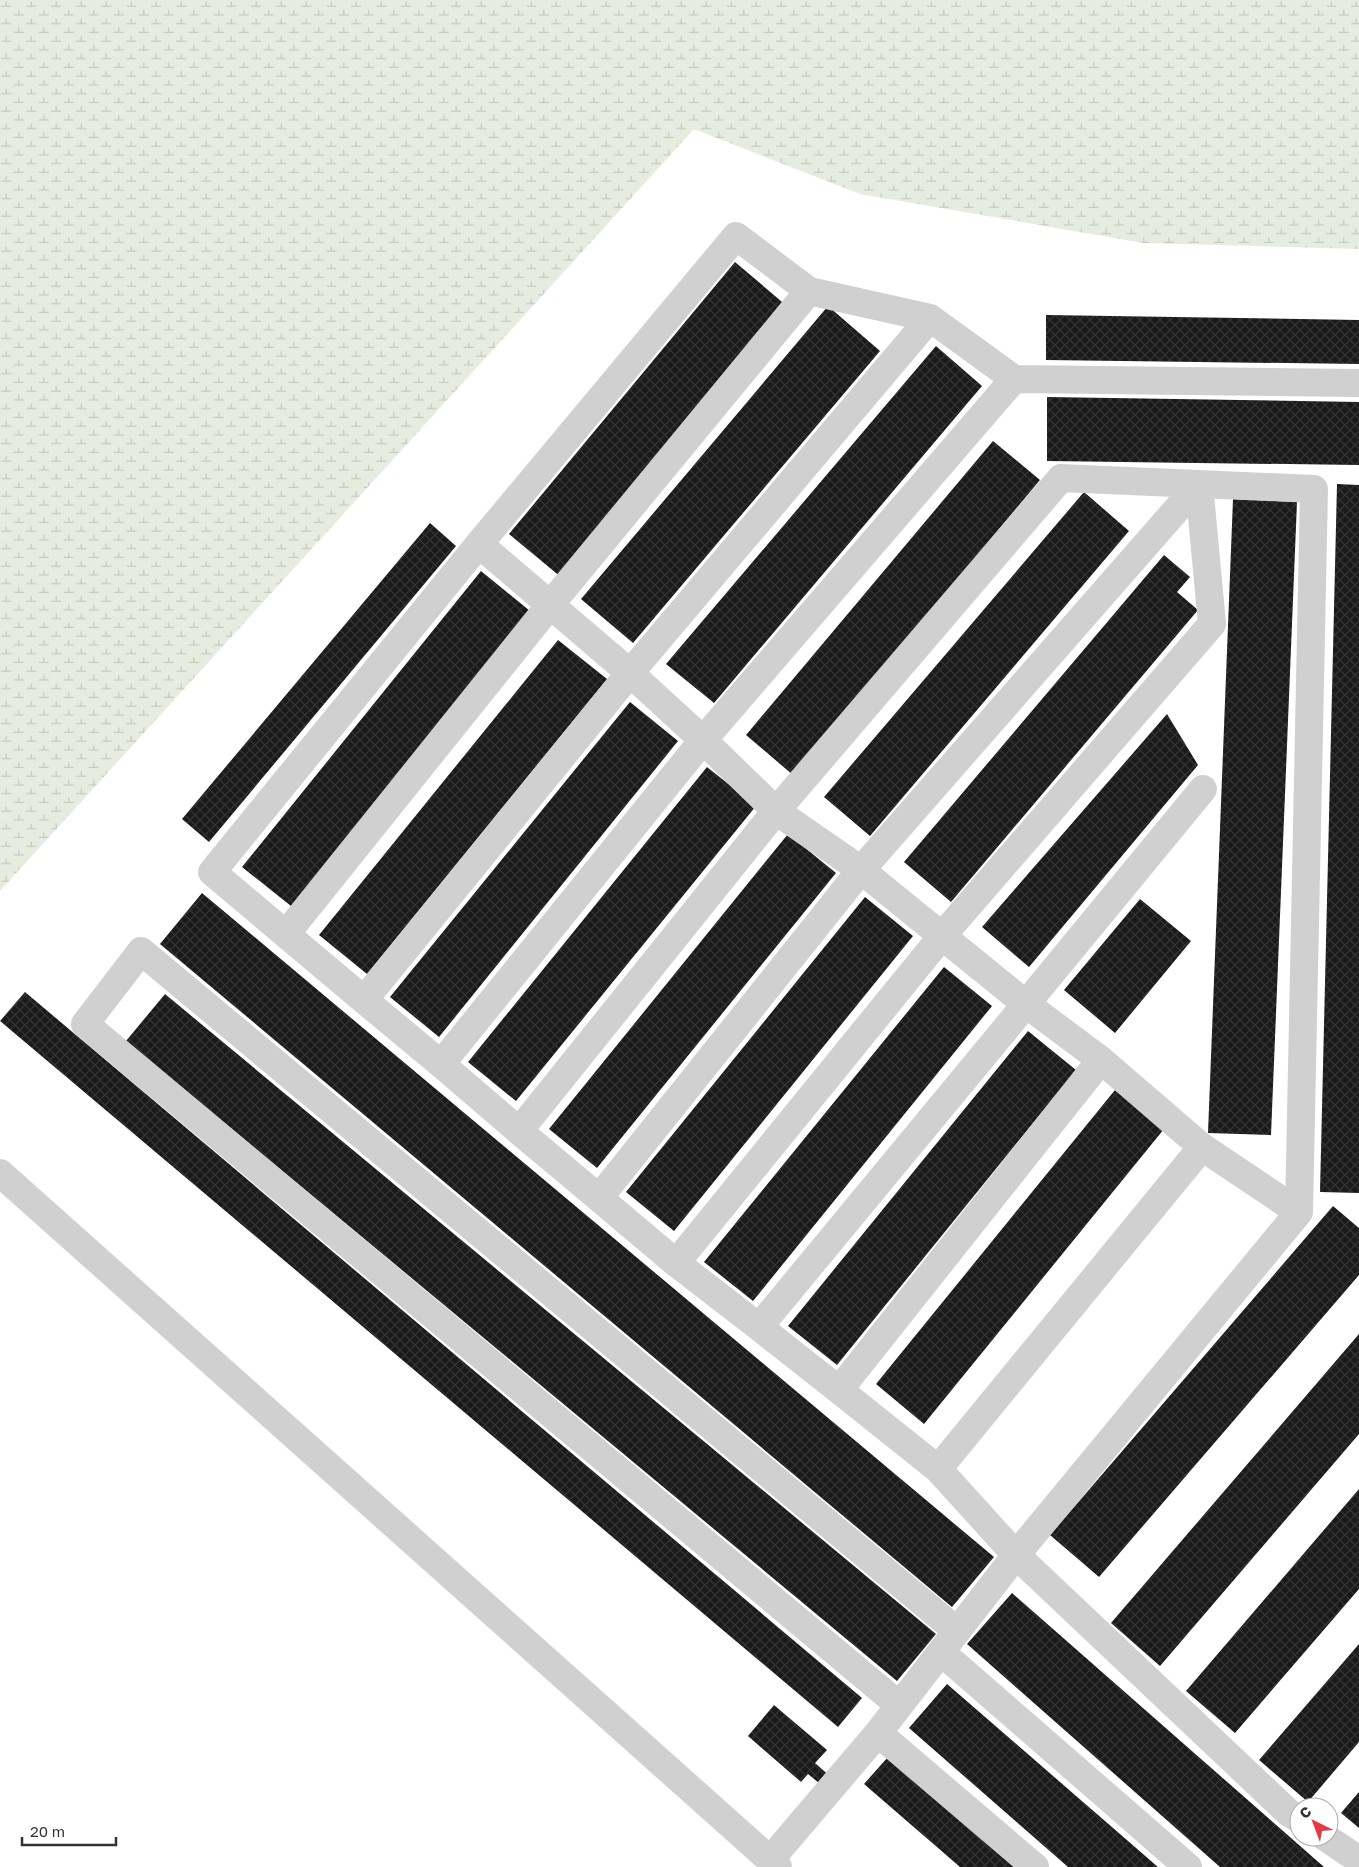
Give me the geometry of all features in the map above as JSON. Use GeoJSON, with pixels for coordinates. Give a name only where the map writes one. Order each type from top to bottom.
{"type":"FeatureCollection","features":[{"type":"Feature","properties":{"kind":"street"},"geometry":{"type":"LineString","coordinates":[[1289,1812],[1016,1555],[938,1468],[676,1263],[212,872],[478,544],[736,236],[810,291],[930,318],[1014,379],[1359,383]]}},
{"type":"Feature","properties":{"kind":"street"},"geometry":{"type":"LineString","coordinates":[[286,934],[550,605],[810,291]]}},
{"type":"Feature","properties":{"kind":"street"},"geometry":{"type":"LineString","coordinates":[[364,1000],[630,673],[930,318]]}},
{"type":"Feature","properties":{"kind":"street"},"geometry":{"type":"LineString","coordinates":[[440,1064],[703,740],[1014,379]]}},
{"type":"Feature","properties":{"kind":"street"},"geometry":{"type":"LineString","coordinates":[[0,1173],[774,1864],[1016,1555],[1299,1212],[1314,489],[1061,478],[776,811],[519,1131]]}},
{"type":"Feature","properties":{"kind":"street"},"geometry":{"type":"LineString","coordinates":[[599,1198],[861,870],[1199,484]]}},
{"type":"Feature","properties":{"kind":"street"},"geometry":{"type":"LineString","coordinates":[[676,1263],[942,936],[1212,624],[1199,484]]}},
{"type":"Feature","properties":{"kind":"street"},"geometry":{"type":"LineString","coordinates":[[478,544],[630,673],[776,811],[861,870],[1026,1004],[1100,1060],[1202,1147],[1299,1212]]}},
{"type":"Feature","properties":{"kind":"street"},"geometry":{"type":"LineString","coordinates":[[759,1327],[1203,789]]}},
{"type":"Feature","properties":{"kind":"street"},"geometry":{"type":"LineString","coordinates":[[899,1705],[85,1024],[141,951],[957,1631]]}},
{"type":"Feature","properties":{"kind":"street"},"geometry":{"type":"LineString","coordinates":[[839,1390],[1100,1060]]}},
{"type":"Feature","properties":{"kind":"street"},"geometry":{"type":"LineString","coordinates":[[938,1468],[1202,1147]]}},
{"type":"Feature","properties":{"kind":"street"},"geometry":{"type":"LineString","coordinates":[[941,1652],[1188,1867]]}},
{"type":"Feature","properties":{"kind":"street"},"geometry":{"type":"LineString","coordinates":[[878,1732],[1035,1867]]}},
{"type":"Feature","properties":{"kind":"street"},"geometry":{"type":"LineString","coordinates":[[1339,1846],[1359,1860]]}},
{"type":"Feature","properties":{"kind":"green space"},"geometry":{"type":"Polygon","coordinates":[[[0,0],[1359,0],[1359,249],[1143,243],[860,194],[694,129],[0,891],[0,0]]]}},
{"type":"Feature","properties":{"kind":"building"},"geometry":{"type":"Polygon","coordinates":[[[735,262],[788,307],[562,578],[509,534],[735,262]]]}},
{"type":"Feature","properties":{"kind":"building"},"geometry":{"type":"Polygon","coordinates":[[[828,306],[880,351],[633,643],[581,599],[828,306]]]}},
{"type":"Feature","properties":{"kind":"building"},"geometry":{"type":"Polygon","coordinates":[[[1046,315],[1359,320],[1359,364],[1046,360],[1046,315]]]}},
{"type":"Feature","properties":{"kind":"building"},"geometry":{"type":"Polygon","coordinates":[[[936,346],[982,386],[714,703],[666,664],[936,346]]]}},
{"type":"Feature","properties":{"kind":"building"},"geometry":{"type":"Polygon","coordinates":[[[1047,397],[1359,402],[1359,465],[1047,461],[1047,397]]]}},
{"type":"Feature","properties":{"kind":"building"},"geometry":{"type":"Polygon","coordinates":[[[993,441],[1040,480],[793,775],[746,735],[993,441]]]}},
{"type":"Feature","properties":{"kind":"building"},"geometry":{"type":"Polygon","coordinates":[[[1337,484],[1359,485],[1359,1193],[1320,1192],[1337,484]]]}},
{"type":"Feature","properties":{"kind":"building"},"geometry":{"type":"Polygon","coordinates":[[[1084,492],[1129,531],[870,836],[824,797],[1084,492]]]}},
{"type":"Feature","properties":{"kind":"building"},"geometry":{"type":"Polygon","coordinates":[[[1233,499],[1297,502],[1271,1135],[1208,1133],[1233,499]]]}},
{"type":"Feature","properties":{"kind":"building"},"geometry":{"type":"Polygon","coordinates":[[[430,523],[456,546],[209,842],[182,819],[430,523]]]}},
{"type":"Feature","properties":{"kind":"building"},"geometry":{"type":"Polygon","coordinates":[[[1164,555],[1190,577],[1177,592],[1198,610],[951,902],[904,862],[1164,555]]]}},
{"type":"Feature","properties":{"kind":"building"},"geometry":{"type":"Polygon","coordinates":[[[481,571],[530,611],[291,906],[242,867],[481,571]]]}},
{"type":"Feature","properties":{"kind":"building"},"geometry":{"type":"Polygon","coordinates":[[[558,640],[607,679],[367,974],[319,935],[558,640]]]}},
{"type":"Feature","properties":{"kind":"building"},"geometry":{"type":"Polygon","coordinates":[[[630,702],[678,741],[439,1037],[390,997],[630,702]]]}},
{"type":"Feature","properties":{"kind":"building"},"geometry":{"type":"Polygon","coordinates":[[[1167,714],[1198,765],[1029,967],[982,927],[1167,714]]]}},
{"type":"Feature","properties":{"kind":"building"},"geometry":{"type":"Polygon","coordinates":[[[707,767],[756,806],[516,1101],[468,1062],[707,767]]]}},
{"type":"Feature","properties":{"kind":"building"},"geometry":{"type":"Polygon","coordinates":[[[788,834],[836,873],[597,1168],[549,1129],[788,834]]]}},
{"type":"Feature","properties":{"kind":"building"},"geometry":{"type":"Polygon","coordinates":[[[202,893],[994,1557],[952,1607],[160,944],[202,893]]]}},
{"type":"Feature","properties":{"kind":"building"},"geometry":{"type":"Polygon","coordinates":[[[865,897],[913,936],[674,1231],[626,1192],[865,897]]]}},
{"type":"Feature","properties":{"kind":"building"},"geometry":{"type":"Polygon","coordinates":[[[1140,899],[1191,941],[1115,1033],[1064,990],[1140,899]]]}},
{"type":"Feature","properties":{"kind":"building"},"geometry":{"type":"Polygon","coordinates":[[[944,967],[992,1006],[753,1301],[704,1262],[944,967]]]}},
{"type":"Feature","properties":{"kind":"building"},"geometry":{"type":"Polygon","coordinates":[[[25,992],[862,1698],[838,1727],[0,1021],[25,992]]]}},
{"type":"Feature","properties":{"kind":"building"},"geometry":{"type":"Polygon","coordinates":[[[165,994],[936,1634],[897,1681],[126,1041],[165,994]]]}},
{"type":"Feature","properties":{"kind":"building"},"geometry":{"type":"Polygon","coordinates":[[[1028,1031],[1076,1070],[837,1365],[788,1326],[1028,1031]]]}},
{"type":"Feature","properties":{"kind":"building"},"geometry":{"type":"Polygon","coordinates":[[[1115,1090],[1164,1129],[924,1424],[876,1384],[1115,1090]]]}},
{"type":"Feature","properties":{"kind":"building"},"geometry":{"type":"Polygon","coordinates":[[[1333,1206],[1359,1228],[1359,1275],[1099,1577],[1050,1535],[1333,1206]]]}},
{"type":"Feature","properties":{"kind":"building"},"geometry":{"type":"Polygon","coordinates":[[[1359,1334],[1359,1434],[1160,1666],[1111,1623],[1359,1334]]]}},
{"type":"Feature","properties":{"kind":"building"},"geometry":{"type":"Polygon","coordinates":[[[1359,1489],[1359,1589],[1235,1733],[1186,1691],[1359,1489]]]}},
{"type":"Feature","properties":{"kind":"building"},"geometry":{"type":"Polygon","coordinates":[[[1012,1593],[1289,1836],[1289,1847],[1301,1847],[1324,1867],[1220,1867],[967,1644],[1012,1593]]]}},
{"type":"Feature","properties":{"kind":"building"},"geometry":{"type":"Polygon","coordinates":[[[1359,1644],[1359,1742],[1312,1797],[1302,1797],[1259,1760],[1359,1644]]]}},
{"type":"Feature","properties":{"kind":"building"},"geometry":{"type":"Polygon","coordinates":[[[947,1684],[1158,1867],[1068,1867],[909,1728],[947,1684]]]}},
{"type":"Feature","properties":{"kind":"building"},"geometry":{"type":"Polygon","coordinates":[[[774,1705],[827,1750],[815,1763],[833,1779],[825,1788],[808,1774],[801,1782],[748,1736],[774,1705]]]}},
{"type":"Feature","properties":{"kind":"building"},"geometry":{"type":"Polygon","coordinates":[[[888,1757],[1015,1867],[960,1867],[864,1784],[888,1757]]]}},
{"type":"Feature","properties":{"kind":"building"},"geometry":{"type":"Polygon","coordinates":[[[1359,1792],[1359,1828],[1341,1813],[1359,1792]]]}}]}
